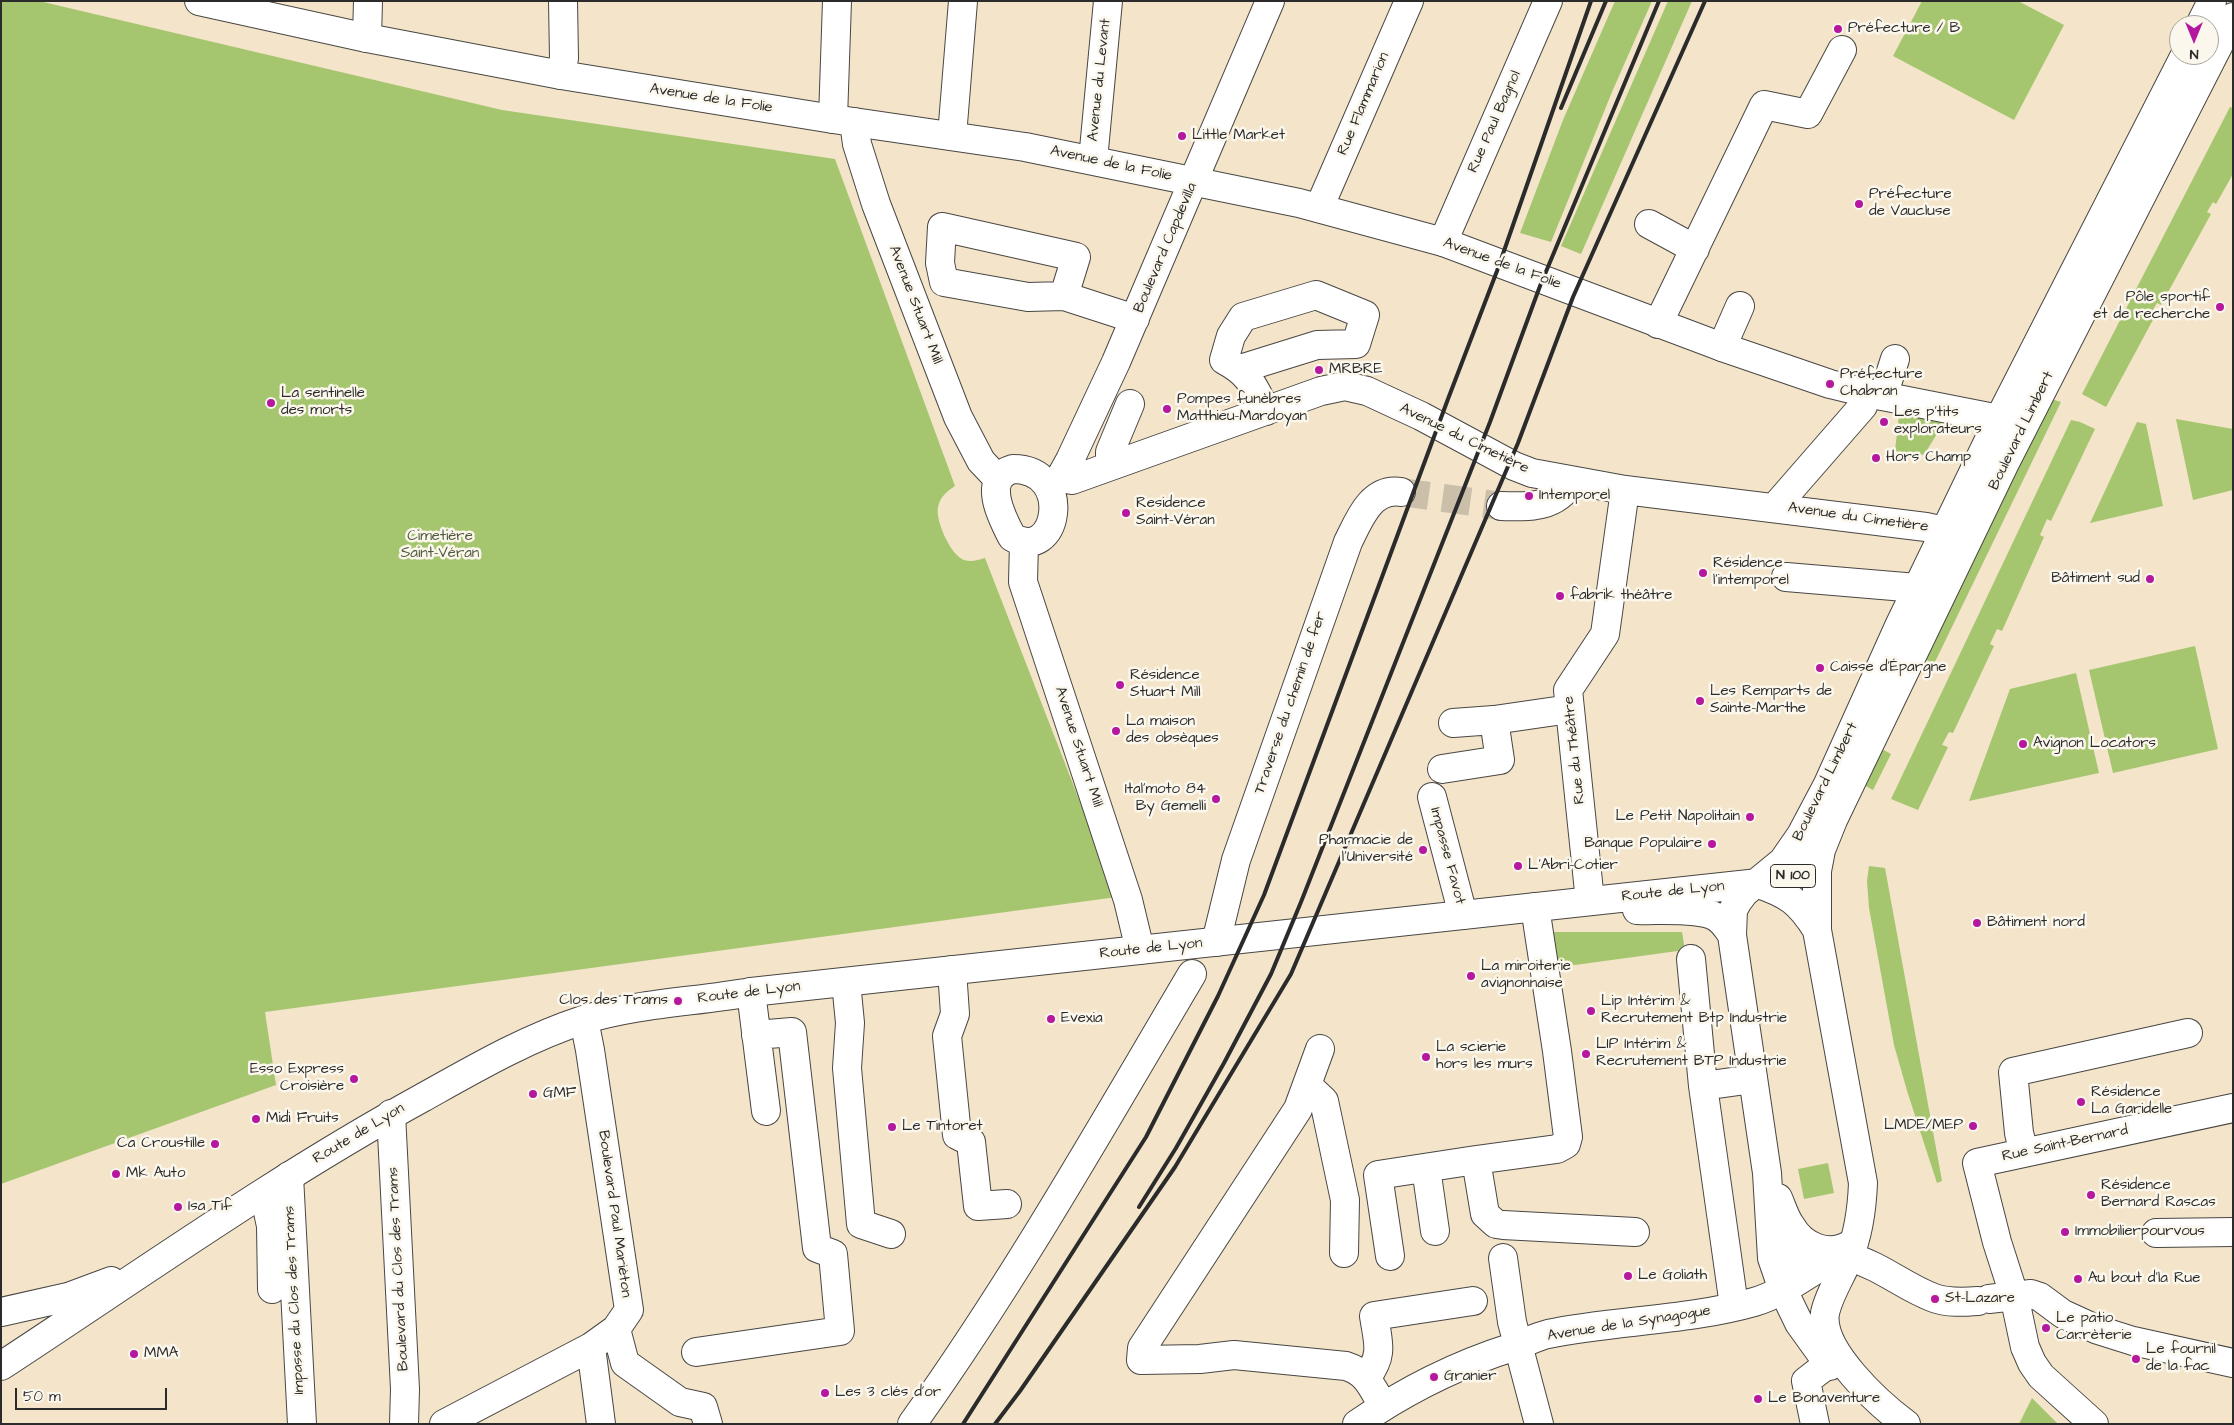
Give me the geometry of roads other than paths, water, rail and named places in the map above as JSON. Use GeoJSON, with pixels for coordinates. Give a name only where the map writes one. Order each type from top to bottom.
{"type":"FeatureCollection","features":[{"type":"Feature","properties":{"kind":"main road","name":"Avenue de la Folie"},"geometry":{"type":"LineString","coordinates":[[199,1],[231,5],[367,38],[561,75],[1093,160],[1319,208],[1443,242],[1658,324],[1792,372],[1875,395],[1999,419]]}},
{"type":"Feature","properties":{"kind":"main road"},"geometry":{"type":"LineString","coordinates":[[367,38],[368,1]]}},
{"type":"Feature","properties":{"kind":"main road"},"geometry":{"type":"LineString","coordinates":[[561,75],[564,58],[564,1]]}},
{"type":"Feature","properties":{"kind":"main road","name":"Avenue Stuart Mill"},"geometry":{"type":"LineString","coordinates":[[838,1],[844,120],[857,144],[876,204],[958,417],[981,461],[998,478]]}},
{"type":"Feature","properties":{"kind":"main road"},"geometry":{"type":"LineString","coordinates":[[952,136],[963,1]]}},
{"type":"Feature","properties":{"kind":"main road","name":"Avenue du Levant"},"geometry":{"type":"LineString","coordinates":[[1093,160],[1108,1]]}},
{"type":"Feature","properties":{"kind":"main road","name":"Boulevard Capdevilla"},"geometry":{"type":"LineString","coordinates":[[1055,483],[1073,454],[1135,319],[1157,261],[1194,182],[1270,1]]}},
{"type":"Feature","properties":{"kind":"main road","name":"Rue Flammarion"},"geometry":{"type":"LineString","coordinates":[[1319,208],[1409,1]]}},
{"type":"Feature","properties":{"kind":"main road","name":"Rue Paul Bagnol"},"geometry":{"type":"LineString","coordinates":[[1443,242],[1548,1]]}},
{"type":"Feature","properties":{"kind":"main road"},"geometry":{"type":"LineString","coordinates":[[2205,15],[2212,1]]}},
{"type":"Feature","properties":{"kind":"main road","name":"Boulevard Limbert"},"geometry":{"type":"LineString","coordinates":[[1821,850],[1833,820],[2004,465],[2233,17]]}},
{"type":"Feature","properties":{"kind":"main road"},"geometry":{"type":"LineString","coordinates":[[1658,324],[1764,105],[1808,114],[1842,50]]}},
{"type":"Feature","properties":{"kind":"main road","name":"Boulevard Limbert"},"geometry":{"type":"LineString","coordinates":[[1756,883],[1783,861],[1801,835],[1828,784],[1944,531],[1999,419],[2180,65]]}},
{"type":"Feature","properties":{"kind":"main road"},"geometry":{"type":"LineString","coordinates":[[1649,224],[1695,249]]}},
{"type":"Feature","properties":{"kind":"main road"},"geometry":{"type":"LineString","coordinates":[[1064,296],[1076,257],[942,227],[940,263],[944,282],[1028,297],[1064,296],[1135,319]]}},
{"type":"Feature","properties":{"kind":"main road"},"geometry":{"type":"LineString","coordinates":[[1722,347],[1740,306]]}},
{"type":"Feature","properties":{"kind":"main road"},"geometry":{"type":"LineString","coordinates":[[1775,507],[1863,406],[1875,395],[1895,359]]}},
{"type":"Feature","properties":{"kind":"main road"},"geometry":{"type":"LineString","coordinates":[[1240,369],[1252,383],[1266,411]]}},
{"type":"Feature","properties":{"kind":"main road","name":"Avenue du Cimetière"},"geometry":{"type":"LineString","coordinates":[[1055,483],[1072,480],[1321,391],[1345,386],[1367,391],[1421,416],[1514,466],[1532,473],[1625,490],[1926,526],[1944,531]]}},
{"type":"Feature","properties":{"kind":"main road"},"geometry":{"type":"LineString","coordinates":[[1110,466],[1110,452],[1130,404]]}},
{"type":"Feature","properties":{"kind":"main road"},"geometry":{"type":"LineString","coordinates":[[2004,465],[1999,419],[2035,404]]}},
{"type":"Feature","properties":{"kind":"main road"},"geometry":{"type":"LineString","coordinates":[[1020,469],[1055,483],[1053,510],[1048,530],[1043,538],[1024,543],[1012,537],[995,496],[998,478],[1007,470],[1020,469]]}},
{"type":"Feature","properties":{"kind":"main road"},"geometry":{"type":"LineString","coordinates":[[1501,506],[1530,507],[1552,501],[1566,491],[1572,481]]}},
{"type":"Feature","properties":{"kind":"main road","name":"Traverse du chemin de fer"},"geometry":{"type":"LineString","coordinates":[[1216,942],[1236,860],[1348,542],[1364,511],[1380,493],[1393,490],[1401,492]]}},
{"type":"Feature","properties":{"kind":"main road","name":"Rue du Théâtre"},"geometry":{"type":"LineString","coordinates":[[1590,901],[1568,690],[1606,634],[1625,490]]}},
{"type":"Feature","properties":{"kind":"main road","name":"Avenue Stuart Mill"},"geometry":{"type":"LineString","coordinates":[[1024,543],[1023,582],[1128,900],[1140,950]]}},
{"type":"Feature","properties":{"kind":"main road"},"geometry":{"type":"LineString","coordinates":[[1786,577],[1917,588]]}},
{"type":"Feature","properties":{"kind":"main road"},"geometry":{"type":"LineString","coordinates":[[1453,723],[1494,720],[1570,709]]}},
{"type":"Feature","properties":{"kind":"main road"},"geometry":{"type":"LineString","coordinates":[[1442,769],[1500,760],[1494,720]]}},
{"type":"Feature","properties":{"kind":"main road","name":"Impasse Favot"},"geometry":{"type":"LineString","coordinates":[[1432,797],[1463,915]]}},
{"type":"Feature","properties":{"kind":"main road"},"geometry":{"type":"LineString","coordinates":[[1821,850],[1816,890],[1817,930],[1863,1182],[1862,1206],[1852,1249],[1831,1296],[1825,1314],[1825,1323],[1831,1343],[1840,1358],[1867,1389],[1906,1424]]}},
{"type":"Feature","properties":{"kind":"main road","name":"Route de Lyon"},"geometry":{"type":"LineString","coordinates":[[2,1364],[289,1176],[391,1114],[511,1050],[548,1032],[584,1020],[628,1008],[751,992],[1777,881],[1792,876],[1806,867],[1821,850]]}},
{"type":"Feature","properties":{"kind":"main road"},"geometry":{"type":"LineString","coordinates":[[1817,930],[1796,901],[1776,890],[1756,883],[1744,893],[1733,910],[1732,935],[1768,1184],[1781,1240],[1800,1262],[1820,1267]]}},
{"type":"Feature","properties":{"kind":"main road","name":"Route de Lyon"},"geometry":{"type":"LineString","coordinates":[[1590,901],[1622,910],[1702,913],[1714,916],[1725,924],[1732,935]]}},
{"type":"Feature","properties":{"kind":"main road"},"geometry":{"type":"LineString","coordinates":[[1390,1256],[1378,1175],[1557,1149],[1566,1144],[1568,1137],[1557,1051],[1535,907]]}},
{"type":"Feature","properties":{"kind":"main road"},"geometry":{"type":"LineString","coordinates":[[1691,959],[1703,1086],[1734,1306]]}},
{"type":"Feature","properties":{"kind":"main road"},"geometry":{"type":"LineString","coordinates":[[952,970],[955,1014],[947,1036],[957,1135],[971,1142],[978,1206],[1007,1204]]}},
{"type":"Feature","properties":{"kind":"main road"},"geometry":{"type":"LineString","coordinates":[[912,1424],[958,1359],[1066,1188],[1192,974]]}},
{"type":"Feature","properties":{"kind":"main road"},"geometry":{"type":"LineString","coordinates":[[846,982],[850,1023],[847,1068],[861,1224],[891,1234]]}},
{"type":"Feature","properties":{"kind":"main road"},"geometry":{"type":"LineString","coordinates":[[751,992],[766,1111]]}},
{"type":"Feature","properties":{"kind":"main road","name":"Boulevard Paul Marièton"},"geometry":{"type":"LineString","coordinates":[[444,1424],[591,1347],[616,1329],[628,1310],[584,1020]]}},
{"type":"Feature","properties":{"kind":"main road"},"geometry":{"type":"LineString","coordinates":[[696,1352],[840,1332],[833,1254],[817,1248],[792,1032],[756,1035]]}},
{"type":"Feature","properties":{"kind":"main road"},"geometry":{"type":"LineString","coordinates":[[2024,1154],[2019,1133],[2013,1072],[2188,1033]]}},
{"type":"Feature","properties":{"kind":"main road"},"geometry":{"type":"LineString","coordinates":[[1320,1049],[1298,1109],[1142,1348],[1141,1360],[1200,1359],[1234,1355],[1346,1366],[1366,1377],[1383,1406]]}},
{"type":"Feature","properties":{"kind":"main road"},"geometry":{"type":"LineString","coordinates":[[1703,1086],[1753,1079]]}},
{"type":"Feature","properties":{"kind":"main road"},"geometry":{"type":"LineString","coordinates":[[1307,1085],[1324,1102],[1344,1200],[1344,1254]]}},
{"type":"Feature","properties":{"kind":"main road","name":"Rue Saint-Bernard"},"geometry":{"type":"LineString","coordinates":[[1994,1299],[1997,1242],[1977,1163],[2233,1108]]}},
{"type":"Feature","properties":{"kind":"main road","name":"Boulevard du Clos des Trams"},"geometry":{"type":"LineString","coordinates":[[391,1114],[406,1389],[404,1424]]}},
{"type":"Feature","properties":{"kind":"main road"},"geometry":{"type":"LineString","coordinates":[[1476,1160],[1485,1214],[1496,1224],[1635,1232]]}},
{"type":"Feature","properties":{"kind":"main road"},"geometry":{"type":"LineString","coordinates":[[1426,1168],[1435,1231]]}},
{"type":"Feature","properties":{"kind":"main road","name":"Impasse du Clos des Trams"},"geometry":{"type":"LineString","coordinates":[[289,1176],[302,1424]]}},
{"type":"Feature","properties":{"kind":"main road"},"geometry":{"type":"LineString","coordinates":[[1768,1184],[1791,1227],[1808,1244],[1820,1250],[1846,1247],[1852,1249],[1870,1263],[1935,1299],[1955,1302],[2031,1294],[2040,1297],[2063,1314],[2098,1330],[2133,1341],[2233,1363]]}},
{"type":"Feature","properties":{"kind":"main road"},"geometry":{"type":"LineString","coordinates":[[1768,1184],[1772,1258],[1783,1290],[1799,1323],[1828,1364],[1884,1424]]}},
{"type":"Feature","properties":{"kind":"main road"},"geometry":{"type":"LineString","coordinates":[[264,1193],[271,1226],[272,1289]]}},
{"type":"Feature","properties":{"kind":"main road"},"geometry":{"type":"LineString","coordinates":[[2156,1232],[2233,1232]]}},
{"type":"Feature","properties":{"kind":"main road","name":"Avenue de la Synagogue"},"geometry":{"type":"LineString","coordinates":[[1357,1424],[1383,1406],[1434,1377],[1476,1359],[1546,1334],[1709,1313],[1754,1302],[1783,1290],[1852,1249]]}},
{"type":"Feature","properties":{"kind":"main road"},"geometry":{"type":"LineString","coordinates":[[1503,1258],[1512,1322],[1539,1424]]}},
{"type":"Feature","properties":{"kind":"main road"},"geometry":{"type":"LineString","coordinates":[[1,1312],[68,1297],[156,1264]]}},
{"type":"Feature","properties":{"kind":"main road"},"geometry":{"type":"LineString","coordinates":[[1994,1299],[2041,1376],[2094,1424]]}},
{"type":"Feature","properties":{"kind":"main road"},"geometry":{"type":"LineString","coordinates":[[1366,1377],[1376,1364],[1379,1345],[1374,1316],[1473,1301]]}},
{"type":"Feature","properties":{"kind":"main road"},"geometry":{"type":"LineString","coordinates":[[616,1329],[625,1363],[680,1402],[703,1407],[708,1424]]}},
{"type":"Feature","properties":{"kind":"main road"},"geometry":{"type":"LineString","coordinates":[[591,1347],[601,1424]]}},
{"type":"Feature","properties":{"kind":"main road"},"geometry":{"type":"LineString","coordinates":[[1815,1424],[1806,1382],[1828,1364]]}},
{"type":"Feature","properties":{"kind":"tunnel"},"geometry":{"type":"LineString","coordinates":[[1401,492],[1501,506]]}},
{"type":"Feature","properties":{"kind":"railway"},"geometry":{"type":"LineString","coordinates":[[963,1424],[1146,1137],[1218,996],[1264,895],[1497,271],[1591,1]]}},
{"type":"Feature","properties":{"kind":"railway"},"geometry":{"type":"LineString","coordinates":[[1561,108],[1606,1]]}},
{"type":"Feature","properties":{"kind":"railway"},"geometry":{"type":"LineString","coordinates":[[1139,1207],[1176,1148],[1271,974],[1490,422],[1540,286],[1659,1]]}},
{"type":"Feature","properties":{"kind":"railway"},"geometry":{"type":"LineString","coordinates":[[995,1424],[1020,1391],[1175,1167],[1291,974],[1518,443],[1573,297],[1705,1]]}},
{"type":"Feature","properties":{"kind":"place","name":"Préfecture / B"},"geometry":{"type":"Point","coordinates":[1838,29]}},
{"type":"Feature","properties":{"kind":"place","name":"Little Market"},"geometry":{"type":"Point","coordinates":[1182,136]}},
{"type":"Feature","properties":{"kind":"place","name":"Préfecture de Vaucluse"},"geometry":{"type":"Point","coordinates":[1859,204]}},
{"type":"Feature","properties":{"kind":"place","name":"Pôle sportif et de recherche"},"geometry":{"type":"Point","coordinates":[2220,307]}},
{"type":"Feature","properties":{"kind":"place","name":"MRBRE"},"geometry":{"type":"Point","coordinates":[1319,370]}},
{"type":"Feature","properties":{"kind":"place","name":"Préfecture Chabran"},"geometry":{"type":"Point","coordinates":[1830,384]}},
{"type":"Feature","properties":{"kind":"place","name":"La sentinelle des morts"},"geometry":{"type":"Point","coordinates":[271,403]}},
{"type":"Feature","properties":{"kind":"place","name":"Pompes funèbres Matthieu-Mardoyan"},"geometry":{"type":"Point","coordinates":[1167,409]}},
{"type":"Feature","properties":{"kind":"place","name":"Les p’tits explorateurs"},"geometry":{"type":"Point","coordinates":[1884,422]}},
{"type":"Feature","properties":{"kind":"place","name":"Hors Champ"},"geometry":{"type":"Point","coordinates":[1876,458]}},
{"type":"Feature","properties":{"kind":"place","name":"Intemporel"},"geometry":{"type":"Point","coordinates":[1529,496]}},
{"type":"Feature","properties":{"kind":"place","name":"Residence Saint-Véran"},"geometry":{"type":"Point","coordinates":[1126,513]}},
{"type":"Feature","properties":{"kind":"place","name":"Résidence l'intemporel"},"geometry":{"type":"Point","coordinates":[1703,573]}},
{"type":"Feature","properties":{"kind":"place","name":"Bâtiment sud"},"geometry":{"type":"Point","coordinates":[2150,579]}},
{"type":"Feature","properties":{"kind":"place","name":"fabrik théâtre"},"geometry":{"type":"Point","coordinates":[1560,596]}},
{"type":"Feature","properties":{"kind":"place","name":"Caisse d'Épargne"},"geometry":{"type":"Point","coordinates":[1820,668]}},
{"type":"Feature","properties":{"kind":"place","name":"Résidence Stuart Mill"},"geometry":{"type":"Point","coordinates":[1120,685]}},
{"type":"Feature","properties":{"kind":"place","name":"Les Remparts de Sainte-Marthe"},"geometry":{"type":"Point","coordinates":[1700,701]}},
{"type":"Feature","properties":{"kind":"place","name":"La maison des obsèques"},"geometry":{"type":"Point","coordinates":[1116,731]}},
{"type":"Feature","properties":{"kind":"place","name":"Avignon Locators"},"geometry":{"type":"Point","coordinates":[2023,744]}},
{"type":"Feature","properties":{"kind":"place","name":"Ital'moto 84 By Gemelli"},"geometry":{"type":"Point","coordinates":[1216,799]}},
{"type":"Feature","properties":{"kind":"place","name":"Le Petit Napolitain"},"geometry":{"type":"Point","coordinates":[1750,817]}},
{"type":"Feature","properties":{"kind":"place","name":"Banque Populaire"},"geometry":{"type":"Point","coordinates":[1712,844]}},
{"type":"Feature","properties":{"kind":"place","name":"Pharmacie de l'Université"},"geometry":{"type":"Point","coordinates":[1423,850]}},
{"type":"Feature","properties":{"kind":"place","name":"L'Abri-Cotier"},"geometry":{"type":"Point","coordinates":[1518,866]}},
{"type":"Feature","properties":{"kind":"place","name":"Bâtiment nord"},"geometry":{"type":"Point","coordinates":[1977,923]}},
{"type":"Feature","properties":{"kind":"place","name":"La miroiterie avignonnaise"},"geometry":{"type":"Point","coordinates":[1471,976]}},
{"type":"Feature","properties":{"kind":"place","name":"Clos des Trams"},"geometry":{"type":"Point","coordinates":[678,1001]}},
{"type":"Feature","properties":{"kind":"place","name":"Lip Intérim & Recrutement Btp Industrie"},"geometry":{"type":"Point","coordinates":[1591,1011]}},
{"type":"Feature","properties":{"kind":"place","name":"Evexia"},"geometry":{"type":"Point","coordinates":[1051,1019]}},
{"type":"Feature","properties":{"kind":"place","name":"LIP Intérim & Recrutement BTP Industrie"},"geometry":{"type":"Point","coordinates":[1586,1054]}},
{"type":"Feature","properties":{"kind":"place","name":"La scierie hors les murs"},"geometry":{"type":"Point","coordinates":[1426,1057]}},
{"type":"Feature","properties":{"kind":"place","name":"Esso Express Croisière"},"geometry":{"type":"Point","coordinates":[354,1079]}},
{"type":"Feature","properties":{"kind":"place","name":"GMF"},"geometry":{"type":"Point","coordinates":[533,1094]}},
{"type":"Feature","properties":{"kind":"place","name":"Résidence La Garidelle"},"geometry":{"type":"Point","coordinates":[2081,1102]}},
{"type":"Feature","properties":{"kind":"place","name":"Midi Fruits"},"geometry":{"type":"Point","coordinates":[256,1119]}},
{"type":"Feature","properties":{"kind":"place","name":"LMDE/MEP"},"geometry":{"type":"Point","coordinates":[1973,1126]}},
{"type":"Feature","properties":{"kind":"place","name":"Le Tintoret"},"geometry":{"type":"Point","coordinates":[892,1127]}},
{"type":"Feature","properties":{"kind":"place","name":"Ca Croustille"},"geometry":{"type":"Point","coordinates":[215,1144]}},
{"type":"Feature","properties":{"kind":"place","name":"Mk Auto"},"geometry":{"type":"Point","coordinates":[116,1174]}},
{"type":"Feature","properties":{"kind":"place","name":"Résidence Bernard Rascas"},"geometry":{"type":"Point","coordinates":[2091,1195]}},
{"type":"Feature","properties":{"kind":"place","name":"Isa Tif"},"geometry":{"type":"Point","coordinates":[178,1207]}},
{"type":"Feature","properties":{"kind":"place","name":"Immobilierpourvous"},"geometry":{"type":"Point","coordinates":[2065,1232]}},
{"type":"Feature","properties":{"kind":"place","name":"Le Goliath"},"geometry":{"type":"Point","coordinates":[1628,1276]}},
{"type":"Feature","properties":{"kind":"place","name":"Au bout d’la Rue"},"geometry":{"type":"Point","coordinates":[2078,1279]}},
{"type":"Feature","properties":{"kind":"place","name":"St-Lazare"},"geometry":{"type":"Point","coordinates":[1935,1299]}},
{"type":"Feature","properties":{"kind":"place","name":"Le patio Carrèterie"},"geometry":{"type":"Point","coordinates":[2046,1328]}},
{"type":"Feature","properties":{"kind":"place","name":"MMA"},"geometry":{"type":"Point","coordinates":[134,1354]}},
{"type":"Feature","properties":{"kind":"place","name":"Le fournil de la fac"},"geometry":{"type":"Point","coordinates":[2136,1359]}},
{"type":"Feature","properties":{"kind":"place","name":"Granier"},"geometry":{"type":"Point","coordinates":[1434,1377]}},
{"type":"Feature","properties":{"kind":"place","name":"Les 3 clés d'or"},"geometry":{"type":"Point","coordinates":[825,1393]}},
{"type":"Feature","properties":{"kind":"place","name":"Le Bonaventure"},"geometry":{"type":"Point","coordinates":[1758,1399]}},
{"type":"Feature","properties":{"kind":"park label","name":"Cimetière Saint-Véran"},"geometry":{"type":"Point","coordinates":[440,546]}}]}
